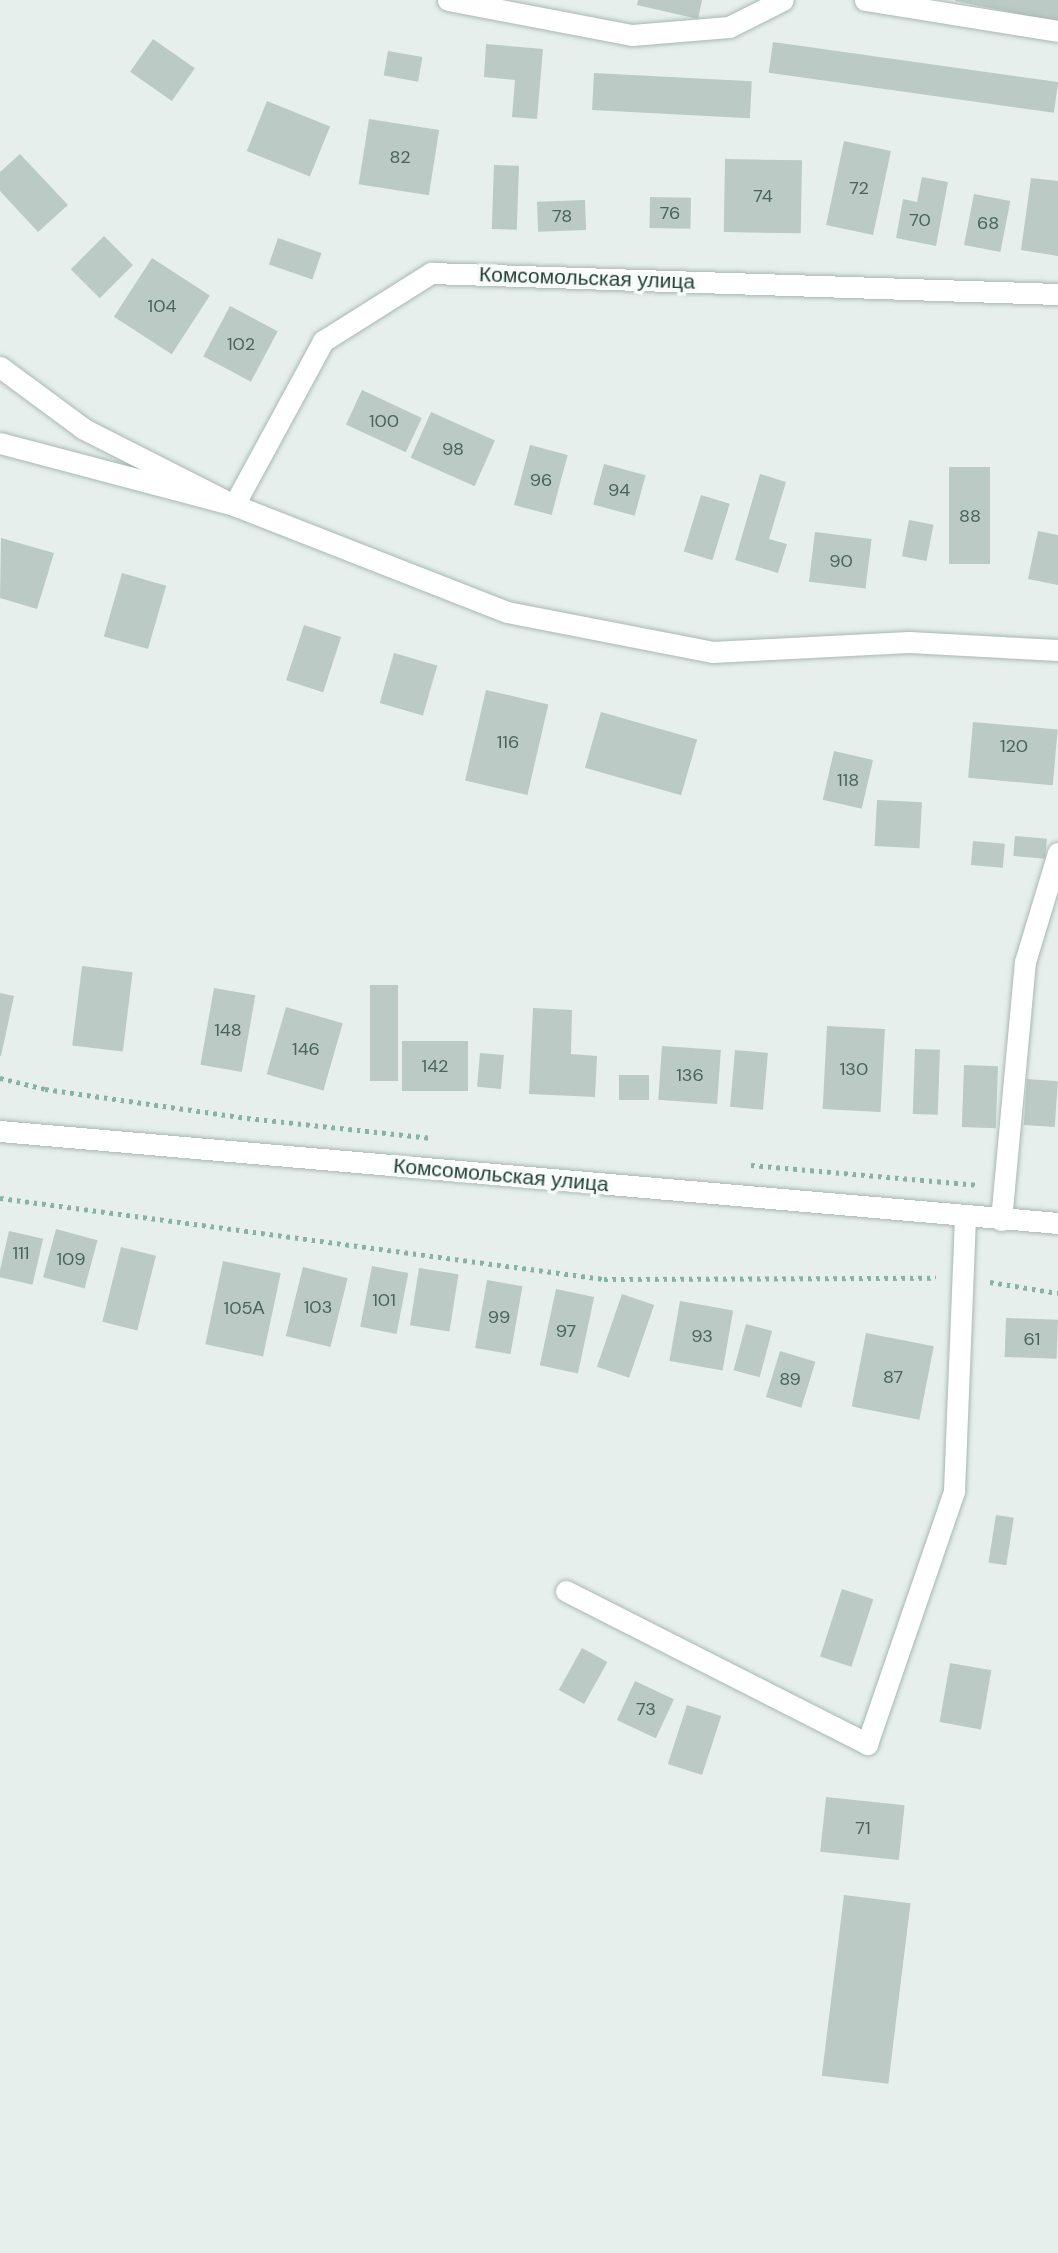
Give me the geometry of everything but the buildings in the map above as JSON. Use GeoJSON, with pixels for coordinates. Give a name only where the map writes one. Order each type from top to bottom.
{"type":"FeatureCollection","features":[{"type":"Feature","properties":{"kind":"street"},"geometry":{"type":"LineString","coordinates":[[448,0],[632,35],[729,27],[783,0]]}},
{"type":"Feature","properties":{"kind":"street"},"geometry":{"type":"LineString","coordinates":[[865,0],[1058,31]]}},
{"type":"Feature","properties":{"kind":"street","name":"Комсомольская улица"},"geometry":{"type":"LineString","coordinates":[[233,505],[323,341],[431,273],[1058,295]]}},
{"type":"Feature","properties":{"kind":"street"},"geometry":{"type":"LineString","coordinates":[[0,367],[84,429],[233,505],[507,612],[712,652],[909,642],[1058,650]]}},
{"type":"Feature","properties":{"kind":"street"},"geometry":{"type":"LineString","coordinates":[[0,443],[233,505]]}},
{"type":"Feature","properties":{"kind":"street"},"geometry":{"type":"LineString","coordinates":[[1001,1220],[1025,962],[1058,853]]}},
{"type":"Feature","properties":{"kind":"street","name":"Комсомольская улица"},"geometry":{"type":"LineString","coordinates":[[0,1131],[1058,1223]]}},
{"type":"Feature","properties":{"kind":"street"},"geometry":{"type":"LineString","coordinates":[[566,1591],[867,1744],[954,1491],[965,1217]]}},
{"type":"Feature","properties":{"kind":"path"},"geometry":{"type":"LineString","coordinates":[[0,1078],[45,1089],[247,1118],[441,1139]]}},
{"type":"Feature","properties":{"kind":"path"},"geometry":{"type":"LineString","coordinates":[[739,1165],[1004,1187]]}},
{"type":"Feature","properties":{"kind":"path"},"geometry":{"type":"LineString","coordinates":[[0,1198],[604,1279],[963,1278],[1058,1293]]}}]}
